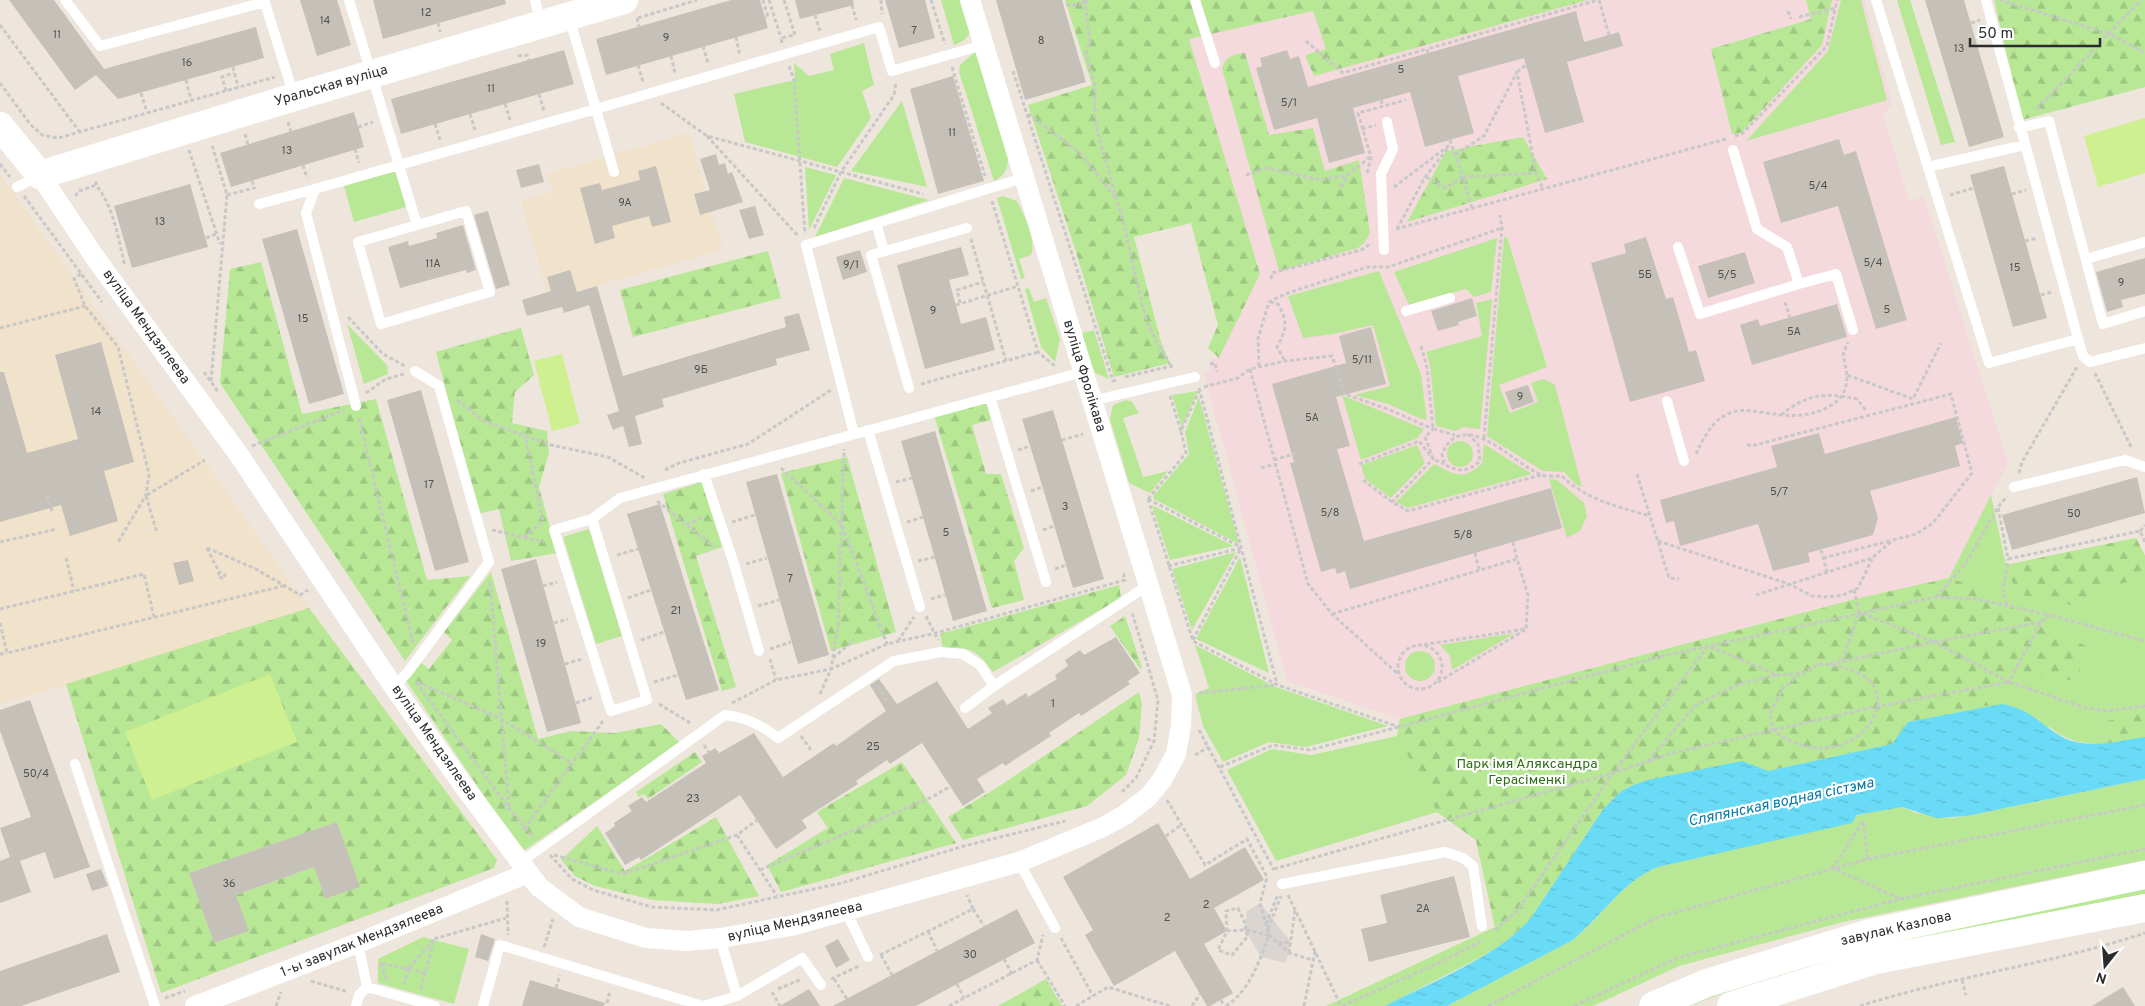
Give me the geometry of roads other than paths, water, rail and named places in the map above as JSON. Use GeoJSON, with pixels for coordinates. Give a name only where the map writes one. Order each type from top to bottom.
{"type":"FeatureCollection","features":[{"type":"Feature","properties":{"kind":"main road","name":"Уральская вуліца"},"geometry":{"type":"LineString","coordinates":[[28,181],[290,85],[372,74],[537,24],[569,17],[630,13]]}},
{"type":"Feature","properties":{"kind":"main road","name":"вуліца Мендзялеева"},"geometry":{"type":"LineString","coordinates":[[0,126],[28,181]]}},
{"type":"Feature","properties":{"kind":"main road","name":"завулак Казлова"},"geometry":{"type":"LineString","coordinates":[[1653,1006],[1707,983],[1870,933],[2145,875]]}},
{"type":"Feature","properties":{"kind":"main road","name":"завулак Казлова"},"geometry":{"type":"LineString","coordinates":[[1731,1006],[1876,960],[2145,908]]}},
{"type":"Feature","properties":{"kind":"street","name":"вуліца Фролікава"},"geometry":{"type":"LineString","coordinates":[[970,0],[1023,178],[1075,374],[1091,401],[1182,695],[1181,726],[1176,754]]}},
{"type":"Feature","properties":{"kind":"street","name":"вуліца Мендзялеева"},"geometry":{"type":"LineString","coordinates":[[28,181],[94,256],[239,456],[394,687],[524,867],[539,887],[579,917],[646,938],[688,941],[720,938],[791,926],[846,911],[1019,862],[1101,828],[1126,815],[1148,797],[1162,780],[1176,754]]}},
{"type":"Feature","properties":{"kind":"street","name":"1-ы завулак Мендзялеева"},"geometry":{"type":"LineString","coordinates":[[201,1005],[508,881],[524,867]]}},
{"type":"Feature","properties":{"kind":"lane"},"geometry":{"type":"LineString","coordinates":[[65,0],[100,46],[265,1],[290,85]]}},
{"type":"Feature","properties":{"kind":"lane"},"geometry":{"type":"LineString","coordinates":[[349,0],[418,225]]}},
{"type":"Feature","properties":{"kind":"lane"},"geometry":{"type":"LineString","coordinates":[[1195,0],[1215,63]]}},
{"type":"Feature","properties":{"kind":"lane"},"geometry":{"type":"LineString","coordinates":[[1876,0],[1989,363],[2078,339]]}},
{"type":"Feature","properties":{"kind":"lane"},"geometry":{"type":"LineString","coordinates":[[1986,0],[2024,146],[2078,339],[2086,359],[2145,348]]}},
{"type":"Feature","properties":{"kind":"lane"},"geometry":{"type":"LineString","coordinates":[[569,17],[614,172]]}},
{"type":"Feature","properties":{"kind":"lane"},"geometry":{"type":"LineString","coordinates":[[259,204],[879,27],[892,71],[983,45]]}},
{"type":"Feature","properties":{"kind":"lane"},"geometry":{"type":"LineString","coordinates":[[2019,128],[2048,120],[2103,324],[2145,311]]}},
{"type":"Feature","properties":{"kind":"lane"},"geometry":{"type":"LineString","coordinates":[[1384,250],[1380,174],[1394,150],[1387,122]]}},
{"type":"Feature","properties":{"kind":"lane"},"geometry":{"type":"LineString","coordinates":[[1928,168],[2024,146]]}},
{"type":"Feature","properties":{"kind":"lane"},"geometry":{"type":"LineString","coordinates":[[1733,150],[1757,229],[1787,247],[1799,284]]}},
{"type":"Feature","properties":{"kind":"lane"},"geometry":{"type":"LineString","coordinates":[[849,436],[806,245],[1023,178]]}},
{"type":"Feature","properties":{"kind":"lane"},"geometry":{"type":"LineString","coordinates":[[315,189],[306,213],[356,406]]}},
{"type":"Feature","properties":{"kind":"lane"},"geometry":{"type":"LineString","coordinates":[[466,211],[490,292],[381,324],[358,242],[418,225],[466,211]]}},
{"type":"Feature","properties":{"kind":"lane"},"geometry":{"type":"LineString","coordinates":[[876,223],[884,251]]}},
{"type":"Feature","properties":{"kind":"lane"},"geometry":{"type":"LineString","coordinates":[[908,388],[871,254],[967,228]]}},
{"type":"Feature","properties":{"kind":"lane"},"geometry":{"type":"LineString","coordinates":[[2086,259],[2145,242]]}},
{"type":"Feature","properties":{"kind":"lane"},"geometry":{"type":"LineString","coordinates":[[1678,247],[1700,314],[1836,274],[1853,330]]}},
{"type":"Feature","properties":{"kind":"lane"},"geometry":{"type":"LineString","coordinates":[[1406,311],[1450,298]]}},
{"type":"Feature","properties":{"kind":"lane"},"geometry":{"type":"LineString","coordinates":[[394,687],[411,676],[417,660],[489,562],[439,386],[415,371]]}},
{"type":"Feature","properties":{"kind":"lane"},"geometry":{"type":"LineString","coordinates":[[592,520],[647,700],[611,710],[554,530],[592,520],[620,498],[1075,374]]}},
{"type":"Feature","properties":{"kind":"lane"},"geometry":{"type":"LineString","coordinates":[[1091,401],[1195,377]]}},
{"type":"Feature","properties":{"kind":"lane"},"geometry":{"type":"LineString","coordinates":[[990,397],[1046,582]]}},
{"type":"Feature","properties":{"kind":"lane"},"geometry":{"type":"LineString","coordinates":[[1667,401],[1689,460]]}},
{"type":"Feature","properties":{"kind":"lane"},"geometry":{"type":"LineString","coordinates":[[868,430],[920,607]]}},
{"type":"Feature","properties":{"kind":"lane"},"geometry":{"type":"LineString","coordinates":[[2014,487],[2125,460],[2143,466]]}},
{"type":"Feature","properties":{"kind":"lane"},"geometry":{"type":"LineString","coordinates":[[704,474],[717,510],[740,562],[759,651]]}},
{"type":"Feature","properties":{"kind":"lane"},"geometry":{"type":"LineString","coordinates":[[965,708],[994,686],[1147,586]]}},
{"type":"Feature","properties":{"kind":"lane"},"geometry":{"type":"LineString","coordinates":[[524,867],[542,846],[725,715],[740,716],[778,738],[894,661],[941,652],[963,654],[980,665],[994,686]]}},
{"type":"Feature","properties":{"kind":"lane"},"geometry":{"type":"LineString","coordinates":[[75,764],[156,1006]]}},
{"type":"Feature","properties":{"kind":"lane"},"geometry":{"type":"LineString","coordinates":[[1282,884],[1445,852],[1463,858],[1473,866],[1482,926]]}},
{"type":"Feature","properties":{"kind":"lane"},"geometry":{"type":"LineString","coordinates":[[1019,862],[1056,928]]}},
{"type":"Feature","properties":{"kind":"lane"},"geometry":{"type":"LineString","coordinates":[[846,911],[869,959]]}},
{"type":"Feature","properties":{"kind":"lane"},"geometry":{"type":"LineString","coordinates":[[720,938],[737,996]]}},
{"type":"Feature","properties":{"kind":"lane"},"geometry":{"type":"LineString","coordinates":[[358,943],[367,987]]}},
{"type":"Feature","properties":{"kind":"lane"},"geometry":{"type":"LineString","coordinates":[[483,1006],[500,945],[703,1006],[737,996],[802,958],[821,984]]}},
{"type":"Feature","properties":{"kind":"lane"},"geometry":{"type":"LineString","coordinates":[[367,987],[402,993],[418,1001],[435,1006]]}},
{"type":"Feature","properties":{"kind":"lane"},"geometry":{"type":"LineString","coordinates":[[356,1006],[359,996],[367,987]]}},
{"type":"Feature","properties":{"kind":"water","name":"Сляпянская водная сістэма"},"geometry":{"type":"Polygon","coordinates":[[[2002,704],[2026,712],[2059,735],[2079,743],[2101,744],[2145,737],[2145,779],[1967,816],[1936,818],[1902,807],[1857,815],[1852,823],[1658,867],[1622,891],[1571,941],[1447,1006],[1385,1006],[1463,968],[1501,945],[1517,932],[1531,918],[1602,811],[1620,792],[1633,785],[1648,780],[1742,761],[1768,771],[1892,744],[1908,722],[2002,704]]]}},
{"type":"Feature","properties":{"kind":"park label","name":"Парк імя Аляксандра Герасіменкі"},"geometry":{"type":"Point","coordinates":[1527,772]}}]}
